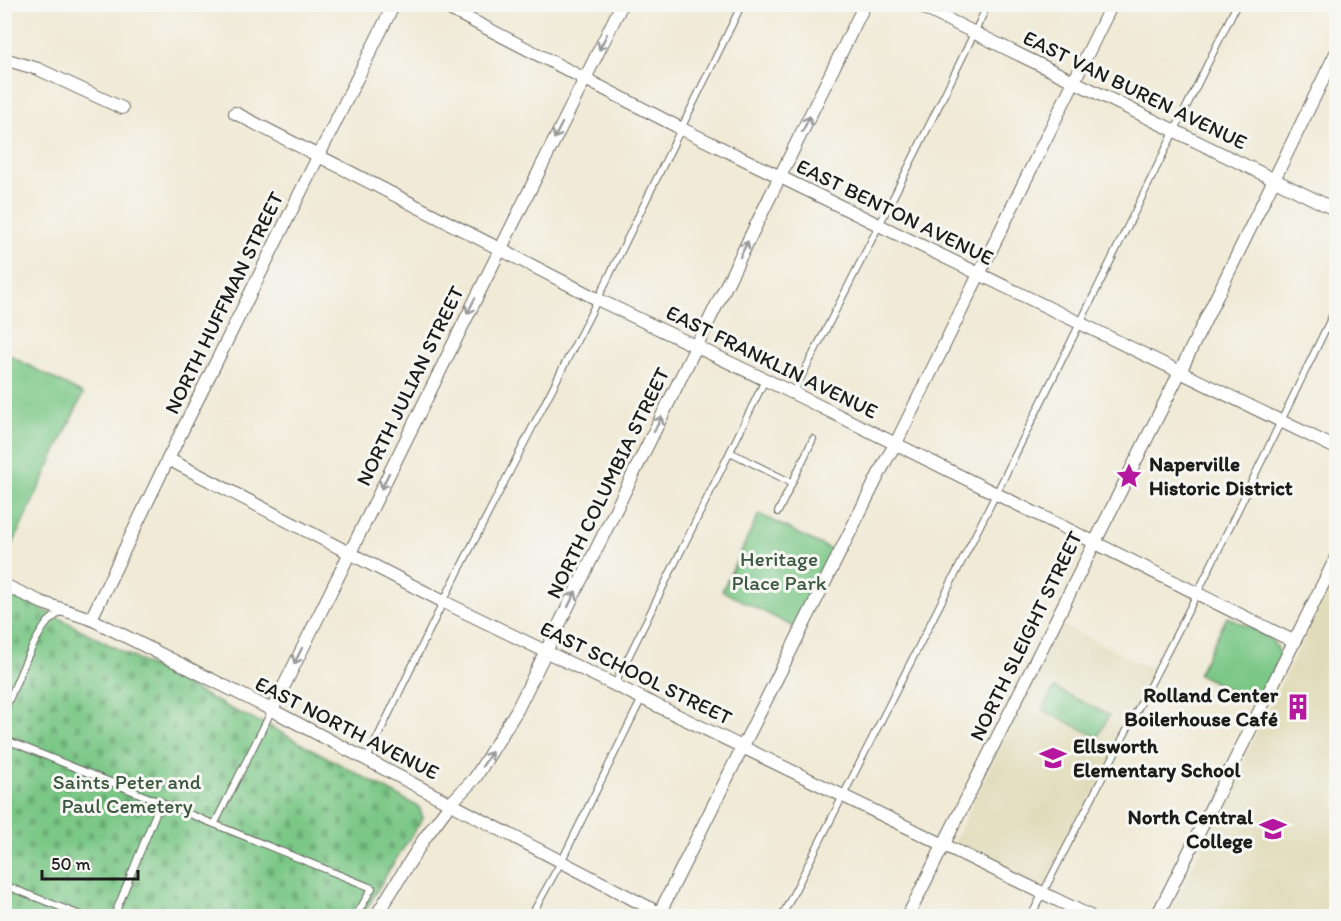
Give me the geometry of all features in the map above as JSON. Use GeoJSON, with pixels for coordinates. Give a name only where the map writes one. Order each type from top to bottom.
{"type":"FeatureCollection","features":[{"type":"Feature","properties":{"kind":"street","name":"NORTH HUFFMAN STREET"},"geometry":{"type":"LineString","coordinates":[[91,619],[394,4]]}},
{"type":"Feature","properties":{"kind":"street","name":"EAST BENTON AVENUE"},"geometry":{"type":"LineString","coordinates":[[440,4],[682,129],[1336,448]]}},
{"type":"Feature","properties":{"kind":"street","name":"NORTH JULIAN STREET"},"geometry":{"type":"LineString","coordinates":[[272,710],[622,4]]}},
{"type":"Feature","properties":{"kind":"street","name":"NORTH COLUMBIA STREET"},"geometry":{"type":"LineString","coordinates":[[376,916],[424,839],[450,804],[475,778],[508,726],[865,4]]}},
{"type":"Feature","properties":{"kind":"street","name":"EAST VAN BUREN AVENUE"},"geometry":{"type":"LineString","coordinates":[[916,4],[1336,210]]}},
{"type":"Feature","properties":{"kind":"street"},"geometry":{"type":"LineString","coordinates":[[661,915],[1112,4]]}},
{"type":"Feature","properties":{"kind":"street","name":"NORTH SLEIGHT STREET"},"geometry":{"type":"LineString","coordinates":[[908,916],[1336,53]]}},
{"type":"Feature","properties":{"kind":"street"},"geometry":{"type":"LineString","coordinates":[[4,59],[38,69],[122,108]]}},
{"type":"Feature","properties":{"kind":"street","name":"EAST FRANKLIN AVENUE"},"geometry":{"type":"LineString","coordinates":[[235,113],[597,299],[896,443],[1295,642]]}},
{"type":"Feature","properties":{"kind":"street","name":"EAST SCHOOL STREET"},"geometry":{"type":"LineString","coordinates":[[168,459],[444,602],[1090,916]]}},
{"type":"Feature","properties":{"kind":"street"},"geometry":{"type":"LineString","coordinates":[[1157,916],[1336,558]]}},
{"type":"Feature","properties":{"kind":"street","name":"EAST NORTH AVENUE"},"geometry":{"type":"LineString","coordinates":[[4,585],[27,597],[91,619],[272,710],[661,915]]}},
{"type":"Feature","properties":{"kind":"lane"},"geometry":{"type":"LineString","coordinates":[[366,760],[682,129],[742,4]]}},
{"type":"Feature","properties":{"kind":"lane"},"geometry":{"type":"LineString","coordinates":[[793,393],[988,4]]}},
{"type":"Feature","properties":{"kind":"lane"},"geometry":{"type":"LineString","coordinates":[[782,916],[996,494],[1237,4]]}},
{"type":"Feature","properties":{"kind":"lane"},"geometry":{"type":"LineString","coordinates":[[1031,916],[1197,594],[1336,308]]}},
{"type":"Feature","properties":{"kind":"lane"},"geometry":{"type":"LineString","coordinates":[[615,684],[765,380]]}},
{"type":"Feature","properties":{"kind":"lane"},"geometry":{"type":"LineString","coordinates":[[778,512],[813,439]]}},
{"type":"Feature","properties":{"kind":"lane"},"geometry":{"type":"LineString","coordinates":[[730,452],[792,483]]}},
{"type":"Feature","properties":{"kind":"lane"},"geometry":{"type":"LineString","coordinates":[[4,712],[23,667],[47,623],[63,610]]}},
{"type":"Feature","properties":{"kind":"lane"},"geometry":{"type":"LineString","coordinates":[[531,916],[561,862],[643,697]]}},
{"type":"Feature","properties":{"kind":"lane"},"geometry":{"type":"LineString","coordinates":[[215,823],[272,710]]}},
{"type":"Feature","properties":{"kind":"lane"},"geometry":{"type":"LineString","coordinates":[[4,739],[372,888],[356,916]]}},
{"type":"Feature","properties":{"kind":"lane"},"geometry":{"type":"LineString","coordinates":[[114,916],[161,801]]}},
{"type":"Feature","properties":{"kind":"lane"},"geometry":{"type":"LineString","coordinates":[[4,885],[83,916]]}},
{"type":"Feature","properties":{"kind":"shaded area","name":"North Central College"},"geometry":{"type":"Polygon","coordinates":[[[1336,574],[1336,916],[1168,916],[1252,742],[1336,574]]]}},
{"type":"Feature","properties":{"kind":"shaded area","name":"Ellsworth Elementary School"},"geometry":{"type":"Polygon","coordinates":[[[1059,623],[1156,671],[1044,890],[953,844],[1059,623]]]}},
{"type":"Feature","properties":{"kind":"green space"},"geometry":{"type":"Polygon","coordinates":[[[5,353],[83,394],[5,561],[5,353]]]}},
{"type":"Feature","properties":{"kind":"green space","name":"Heritage Place Park"},"geometry":{"type":"Polygon","coordinates":[[[759,514],[836,552],[798,629],[722,591],[759,514]]]}},
{"type":"Feature","properties":{"kind":"green space","name":"Saints Peter and Paul Cemetery"},"geometry":{"type":"Polygon","coordinates":[[[4,589],[231,709],[271,727],[419,807],[423,818],[362,916],[5,916],[4,589]]]}},
{"type":"Feature","properties":{"kind":"green space"},"geometry":{"type":"Polygon","coordinates":[[[1227,617],[1268,637],[1278,649],[1280,657],[1258,704],[1198,674],[1227,617]]]}},
{"type":"Feature","properties":{"kind":"green space"},"geometry":{"type":"Polygon","coordinates":[[[1054,688],[1109,715],[1098,737],[1043,710],[1054,688]]]}},
{"type":"Feature","properties":{"kind":"place","name":"Naperville Historic District"},"geometry":{"type":"Point","coordinates":[1129,476]}},
{"type":"Feature","properties":{"kind":"place","name":"Rolland Center Boilerhouse Café"},"geometry":{"type":"Point","coordinates":[1298,707]}},
{"type":"Feature","properties":{"kind":"place","name":"Ellsworth Elementary School"},"geometry":{"type":"Point","coordinates":[1053,758]}},
{"type":"Feature","properties":{"kind":"place","name":"North Central College"},"geometry":{"type":"Point","coordinates":[1273,829]}}]}
